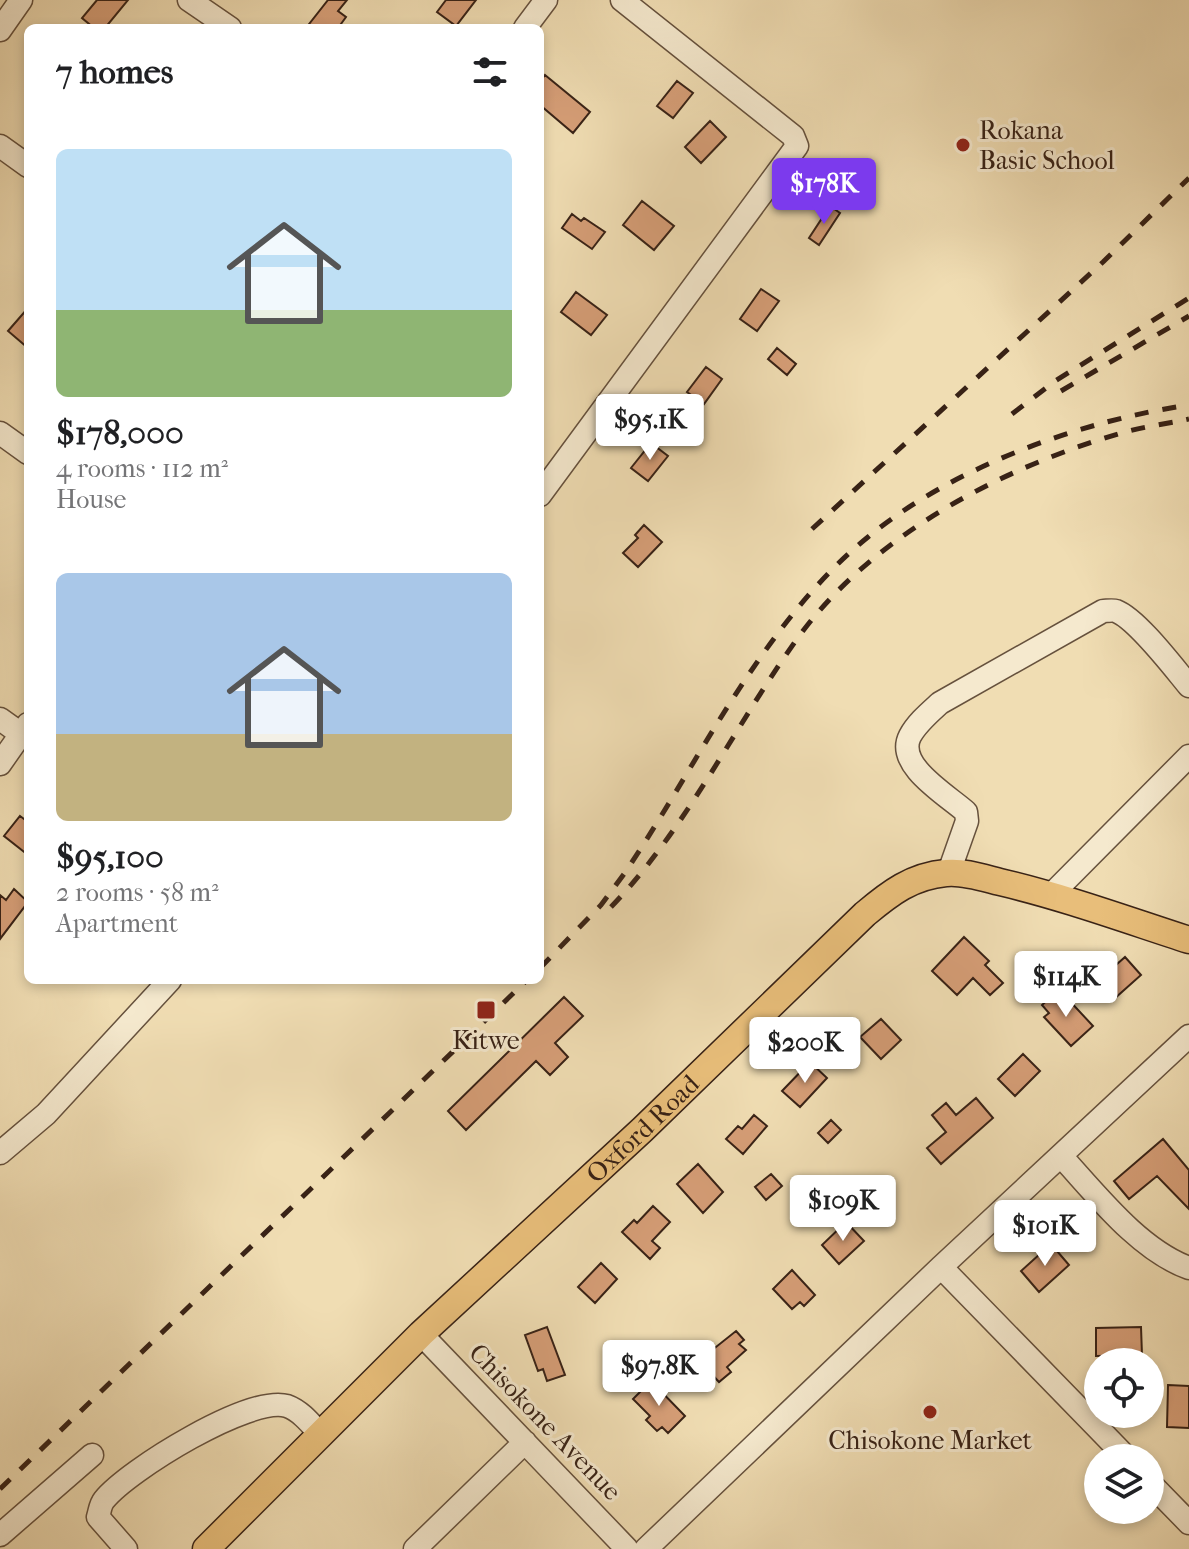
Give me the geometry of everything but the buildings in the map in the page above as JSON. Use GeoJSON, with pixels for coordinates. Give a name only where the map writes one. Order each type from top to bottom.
{"type":"FeatureCollection","features":[{"type":"Feature","properties":{"kind":"main road","name":"Oxford Road"},"geometry":{"type":"LineString","coordinates":[[206,1549],[421,1334],[642,1130],[892,890],[920,878],[949,872],[985,878],[1051,895],[1189,940]]}},
{"type":"Feature","properties":{"kind":"street"},"geometry":{"type":"LineString","coordinates":[[0,30],[21,0]]}},
{"type":"Feature","properties":{"kind":"street"},"geometry":{"type":"LineString","coordinates":[[189,0],[224,24]]}},
{"type":"Feature","properties":{"kind":"street"},"geometry":{"type":"LineString","coordinates":[[528,24],[546,0]]}},
{"type":"Feature","properties":{"kind":"street"},"geometry":{"type":"LineString","coordinates":[[544,490],[797,146],[793,136],[622,0]]}},
{"type":"Feature","properties":{"kind":"street"},"geometry":{"type":"LineString","coordinates":[[0,146],[24,163]]}},
{"type":"Feature","properties":{"kind":"street"},"geometry":{"type":"LineString","coordinates":[[0,433],[24,450]]}},
{"type":"Feature","properties":{"kind":"street"},"geometry":{"type":"LineString","coordinates":[[949,872],[967,821],[966,812],[914,768],[906,754],[908,739],[940,703],[1103,611],[1114,610],[1130,621],[1162,653],[1189,686]]}},
{"type":"Feature","properties":{"kind":"street"},"geometry":{"type":"LineString","coordinates":[[0,719],[24,729]]}},
{"type":"Feature","properties":{"kind":"street"},"geometry":{"type":"LineString","coordinates":[[0,764],[24,730]]}},
{"type":"Feature","properties":{"kind":"street"},"geometry":{"type":"LineString","coordinates":[[1051,895],[1189,756]]}},
{"type":"Feature","properties":{"kind":"street"},"geometry":{"type":"LineString","coordinates":[[0,1153],[46,1114],[166,984]]}},
{"type":"Feature","properties":{"kind":"street"},"geometry":{"type":"LineString","coordinates":[[646,1549],[1189,1036]]}},
{"type":"Feature","properties":{"kind":"street"},"geometry":{"type":"LineString","coordinates":[[1061,1156],[1152,1249],[1172,1262],[1189,1268]]}},
{"type":"Feature","properties":{"kind":"street"},"geometry":{"type":"LineString","coordinates":[[941,1267],[1113,1444]]}},
{"type":"Feature","properties":{"kind":"street","name":"Chisokone Avenue"},"geometry":{"type":"LineString","coordinates":[[421,1334],[627,1549]]}},
{"type":"Feature","properties":{"kind":"street"},"geometry":{"type":"LineString","coordinates":[[126,1549],[98,1517],[102,1503],[116,1488],[177,1444],[253,1409],[286,1405],[302,1414],[320,1434]]}},
{"type":"Feature","properties":{"kind":"street"},"geometry":{"type":"LineString","coordinates":[[415,1549],[525,1442]]}},
{"type":"Feature","properties":{"kind":"street"},"geometry":{"type":"LineString","coordinates":[[0,1535],[92,1455]]}},
{"type":"Feature","properties":{"kind":"street"},"geometry":{"type":"LineString","coordinates":[[1164,1497],[1189,1523]]}},
{"type":"Feature","properties":{"kind":"railway"},"geometry":{"type":"LineString","coordinates":[[812,529],[1103,262],[1189,178]]}},
{"type":"Feature","properties":{"kind":"railway"},"geometry":{"type":"LineString","coordinates":[[1012,414],[1055,381],[1189,298]]}},
{"type":"Feature","properties":{"kind":"railway"},"geometry":{"type":"LineString","coordinates":[[1061,391],[1189,316]]}},
{"type":"Feature","properties":{"kind":"railway"},"geometry":{"type":"LineString","coordinates":[[544,964],[601,905],[624,874],[717,724],[789,619],[834,568],[868,537],[939,489],[1020,451],[1105,423],[1189,405]]}},
{"type":"Feature","properties":{"kind":"railway"},"geometry":{"type":"LineString","coordinates":[[611,907],[687,811],[797,639],[827,602],[861,569],[940,511],[1028,466],[1118,434],[1189,419]]}},
{"type":"Feature","properties":{"kind":"railway"},"geometry":{"type":"LineString","coordinates":[[0,1489],[523,984]]}},
{"type":"Feature","properties":{"kind":"place","name":"Rokana Basic School"},"geometry":{"type":"Point","coordinates":[963,145]}},
{"type":"Feature","properties":{"kind":"place","name":"Kitwe"},"geometry":{"type":"Point","coordinates":[486,1010]}},
{"type":"Feature","properties":{"kind":"place","name":"Chisokone Market"},"geometry":{"type":"Point","coordinates":[930,1412]}}]}
